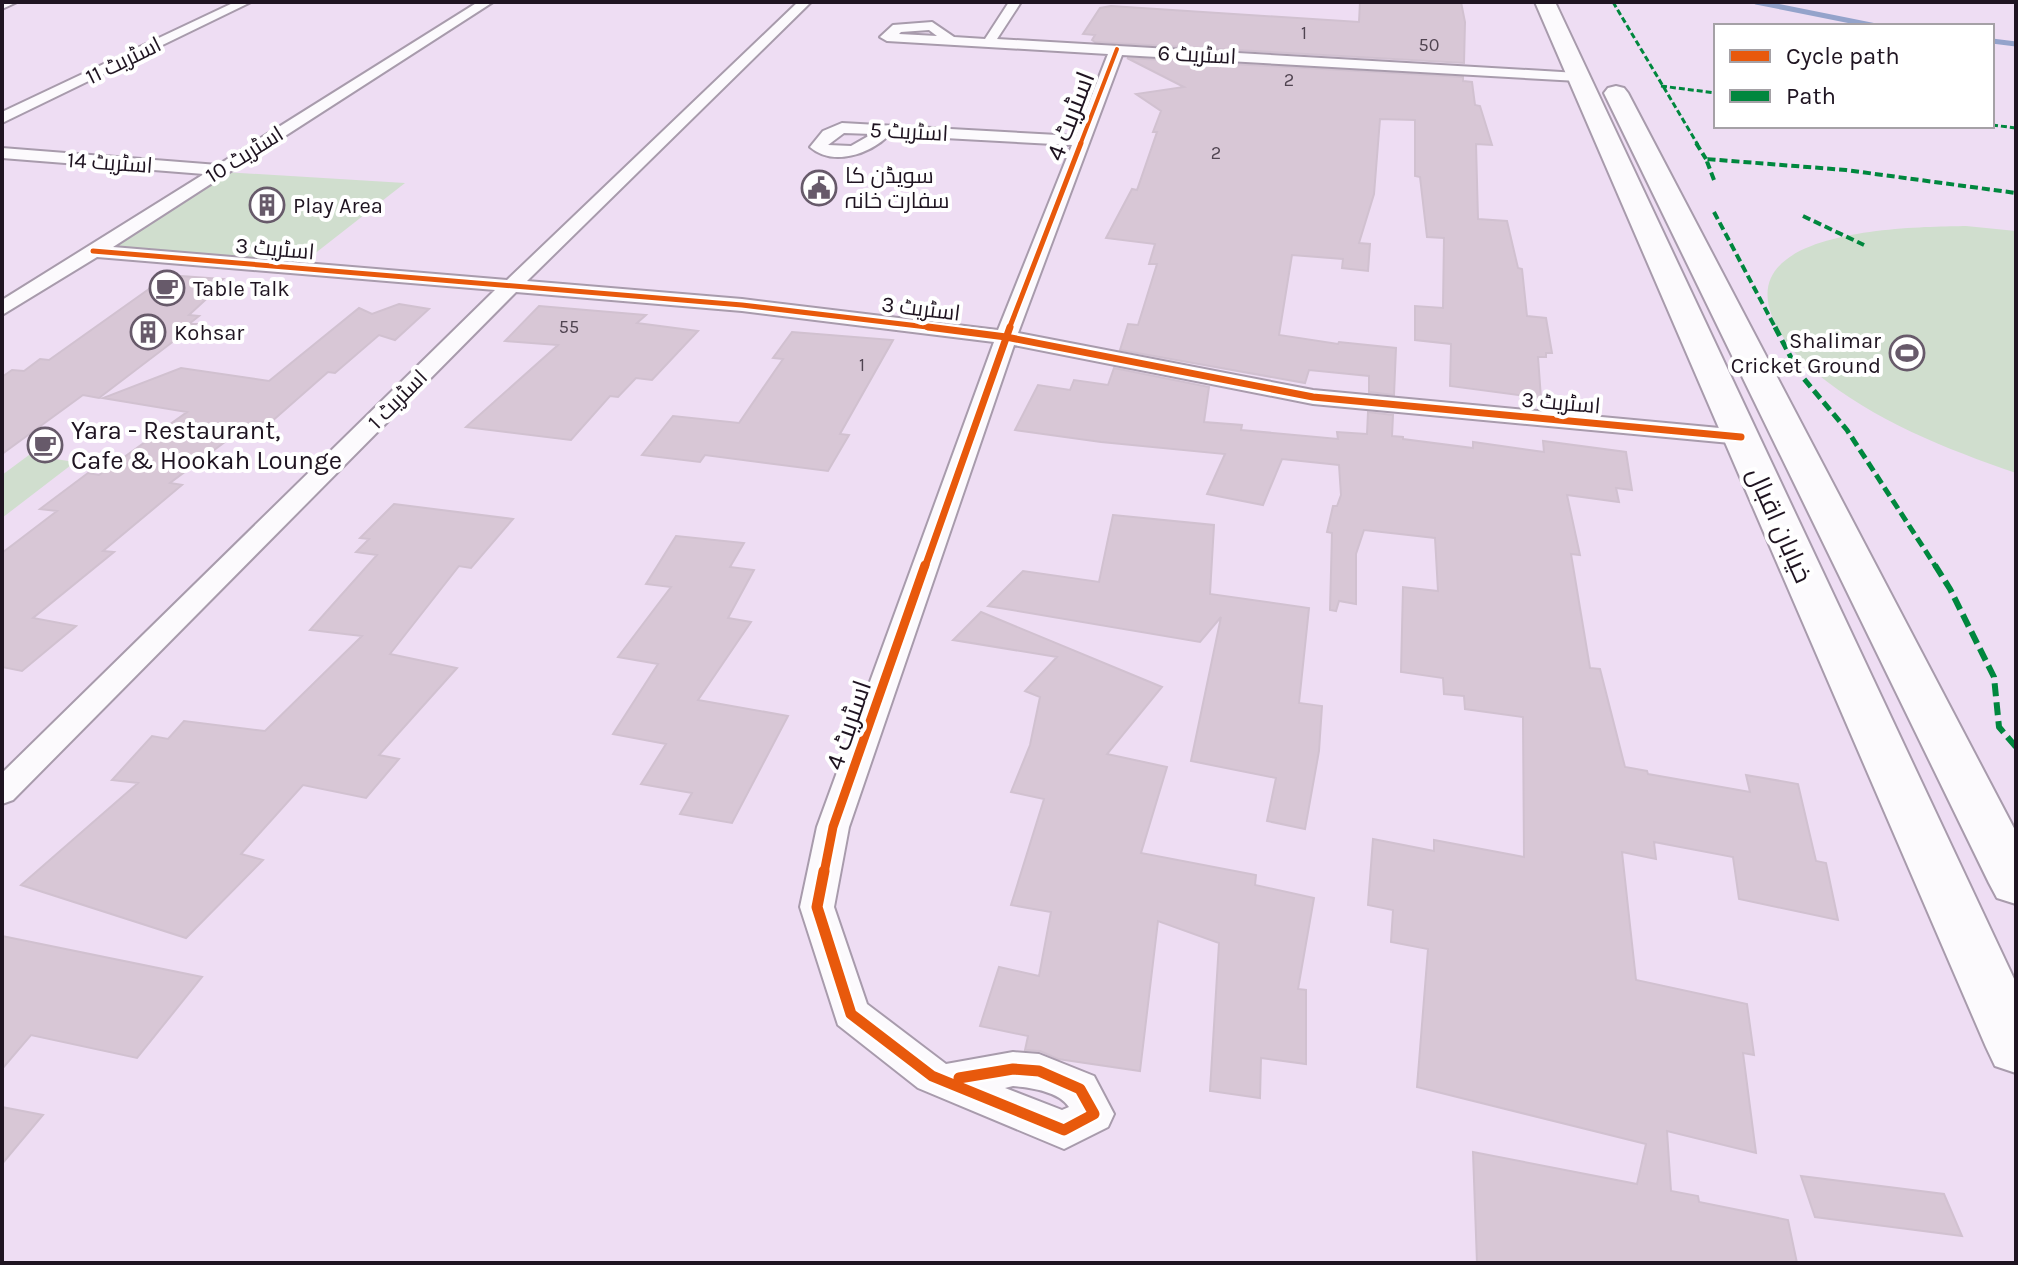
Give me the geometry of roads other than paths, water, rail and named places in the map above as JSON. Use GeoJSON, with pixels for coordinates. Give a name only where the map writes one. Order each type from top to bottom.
{"type":"FeatureCollection","features":[{"type":"Feature","properties":{"kind":"main road","name":"خیابان اقبال"},"geometry":{"type":"LineString","coordinates":[[1545,2],[2016,1047]]}},
{"type":"Feature","properties":{"kind":"main road","name":"خیابان اقبال"},"geometry":{"type":"LineString","coordinates":[[1569,2],[2016,883]]}},
{"type":"Feature","properties":{"kind":"main road"},"geometry":{"type":"LineString","coordinates":[[1638,208],[1677,211]]}},
{"type":"Feature","properties":{"kind":"street"},"geometry":{"type":"LineString","coordinates":[[2,5],[11,2]]}},
{"type":"Feature","properties":{"kind":"street","name":"اسٹریٹ 11"},"geometry":{"type":"LineString","coordinates":[[2,118],[245,2]]}},
{"type":"Feature","properties":{"kind":"street","name":"اسٹریٹ 10"},"geometry":{"type":"LineString","coordinates":[[2,309],[487,2]]}},
{"type":"Feature","properties":{"kind":"street"},"geometry":{"type":"LineString","coordinates":[[989,42],[1015,2]]}},
{"type":"Feature","properties":{"kind":"street","name":"اسٹریٹ 1"},"geometry":{"type":"LineString","coordinates":[[2,792],[794,6]]}},
{"type":"Feature","properties":{"kind":"street","name":"اسٹریٹ 6"},"geometry":{"type":"LineString","coordinates":[[949,39],[932,26],[898,28],[887,37],[1578,77]]}},
{"type":"Feature","properties":{"kind":"street","name":"اسٹریٹ 4"},"geometry":{"type":"LineString","coordinates":[[959,1078],[1013,1069],[1039,1071],[1080,1089],[1094,1114],[1064,1130],[932,1076],[851,1014],[817,907],[833,827],[1006,337],[1117,49]]}},
{"type":"Feature","properties":{"kind":"street","name":"اسٹریٹ 5"},"geometry":{"type":"LineString","coordinates":[[884,131],[872,145],[860,149],[842,152],[818,147],[829,134],[842,128],[1082,141]]}},
{"type":"Feature","properties":{"kind":"street","name":"اسٹریٹ 14"},"geometry":{"type":"LineString","coordinates":[[2,153],[218,170]]}},
{"type":"Feature","properties":{"kind":"street","name":"اسٹریٹ 3"},"geometry":{"type":"LineString","coordinates":[[93,251],[742,305],[1006,337],[1313,397],[1741,437]]}},
{"type":"Feature","properties":{"kind":"waterway"},"geometry":{"type":"LineString","coordinates":[[1756,2],[1866,24]]}},
{"type":"Feature","properties":{"kind":"waterway"},"geometry":{"type":"LineString","coordinates":[[1994,41],[2016,44]]}},
{"type":"Feature","properties":{"kind":"place","name":"سویڈن کا سفارت خانہ"},"geometry":{"type":"Point","coordinates":[819,188]}},
{"type":"Feature","properties":{"kind":"place","name":"Play Area"},"geometry":{"type":"Point","coordinates":[267,205]}},
{"type":"Feature","properties":{"kind":"place","name":"Table Talk"},"geometry":{"type":"Point","coordinates":[167,288]}},
{"type":"Feature","properties":{"kind":"place","name":"Kohsar"},"geometry":{"type":"Point","coordinates":[148,332]}},
{"type":"Feature","properties":{"kind":"place","name":"Shalimar Cricket Ground"},"geometry":{"type":"Point","coordinates":[1907,353]}},
{"type":"Feature","properties":{"kind":"place","name":"Yara - Restaurant, Cafe & Hookah Lounge"},"geometry":{"type":"Point","coordinates":[45,445]}}]}
